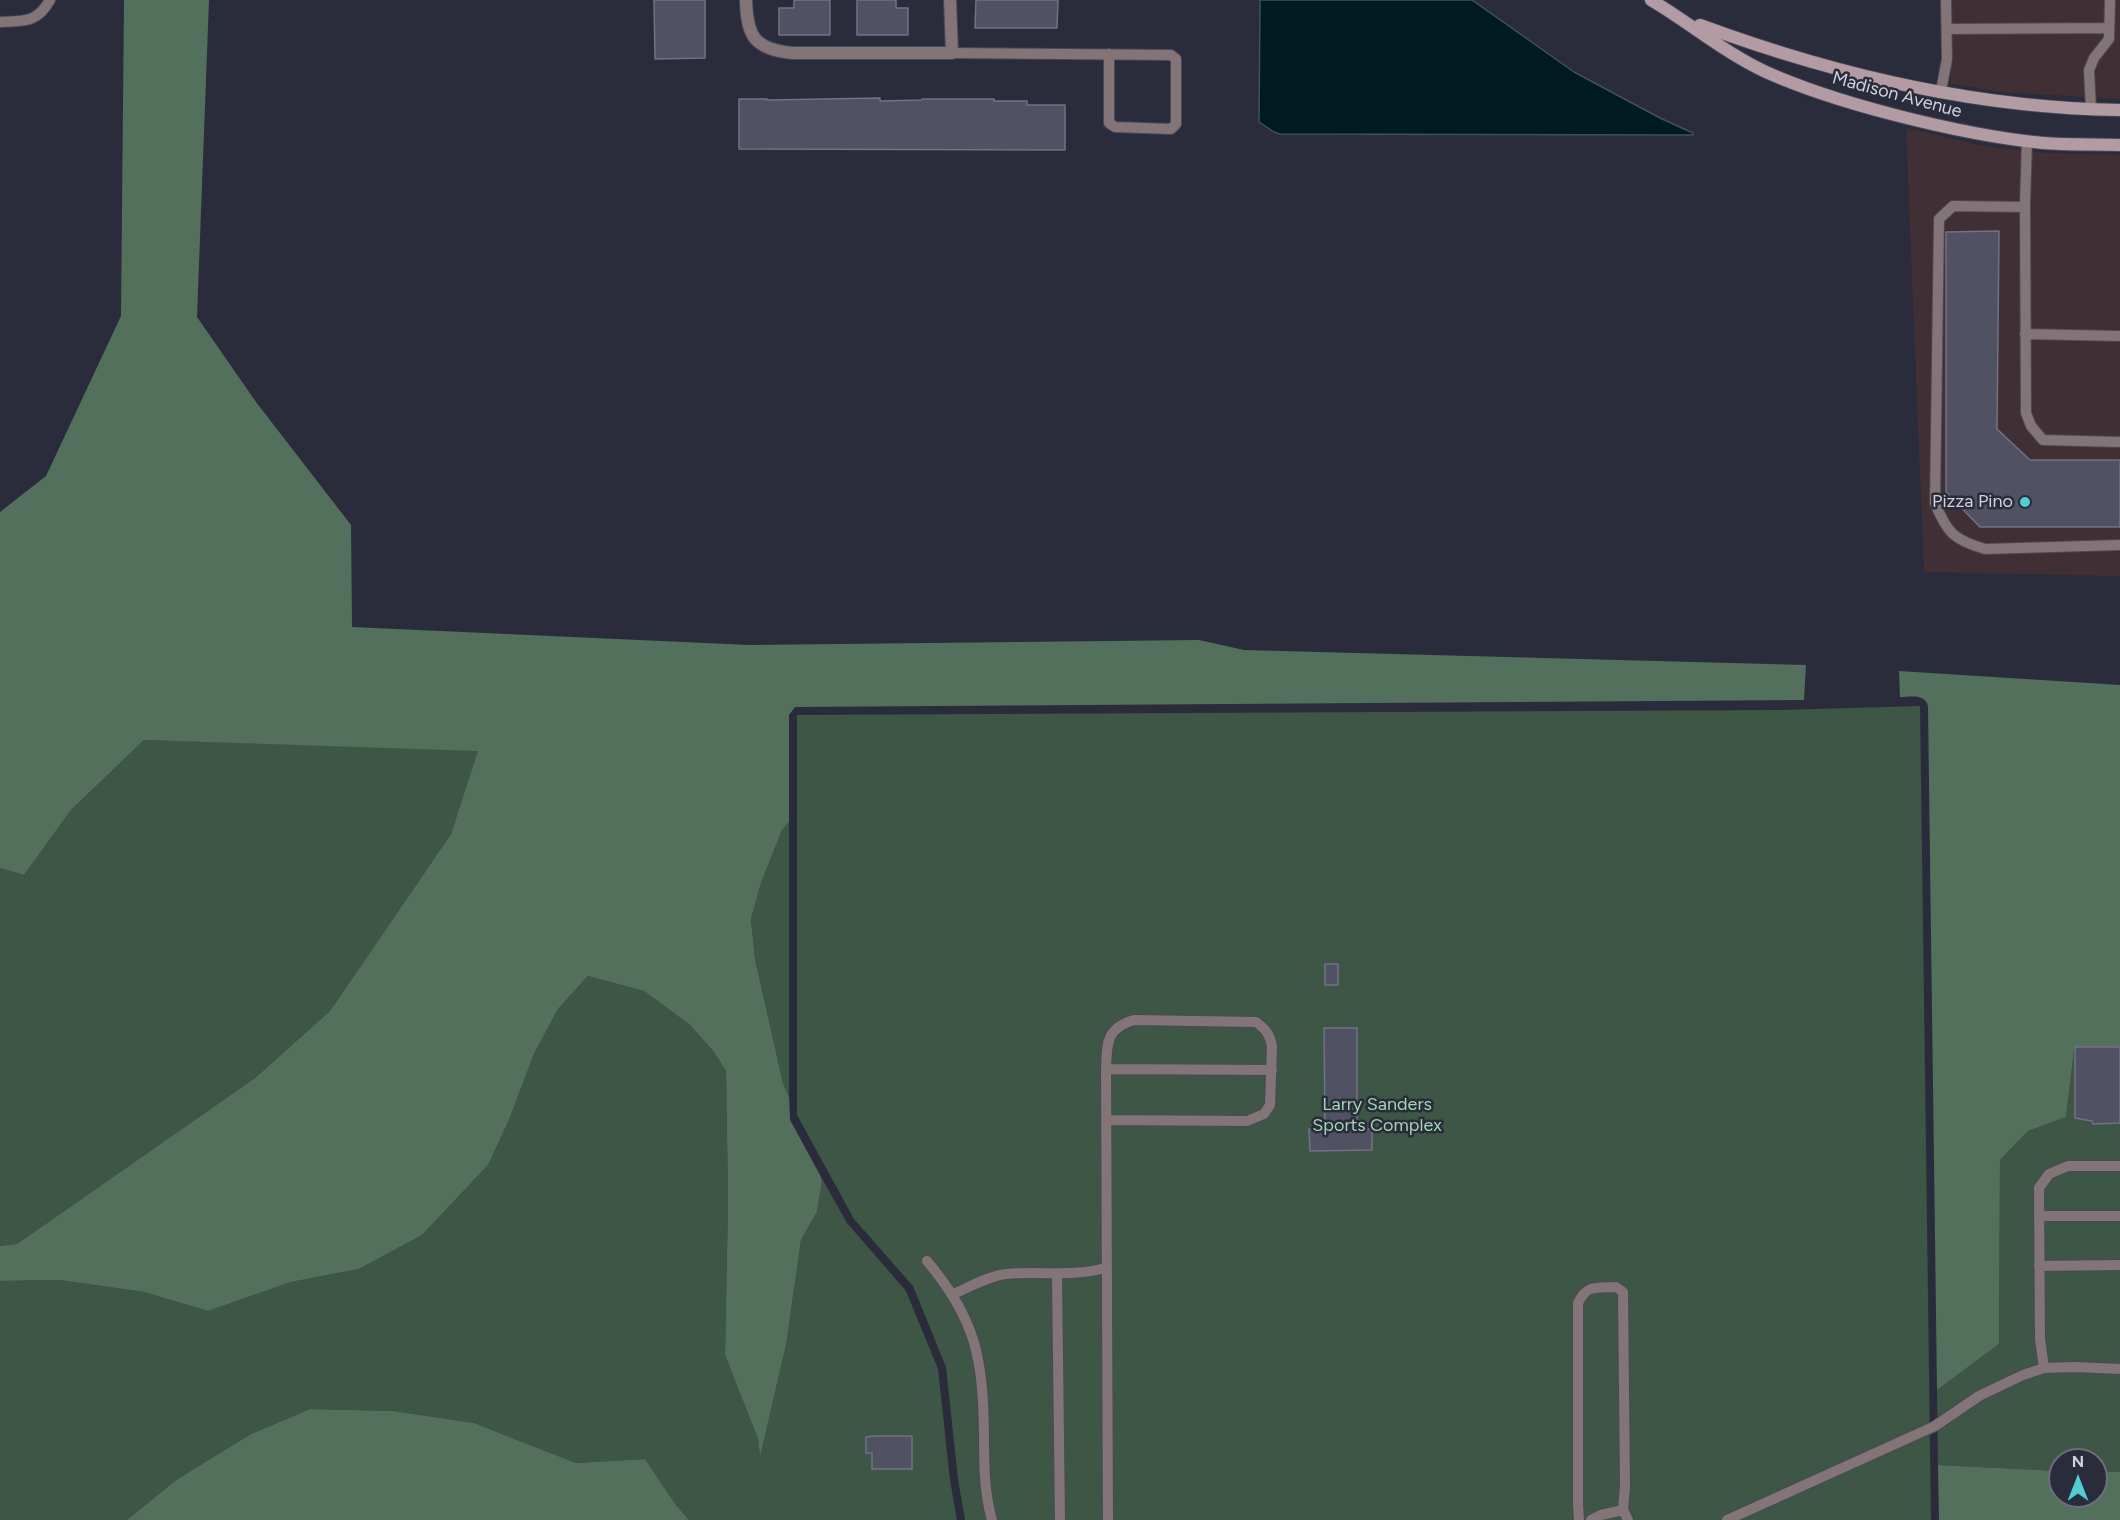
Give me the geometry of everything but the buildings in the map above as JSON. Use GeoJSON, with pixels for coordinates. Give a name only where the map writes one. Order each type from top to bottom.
{"type":"FeatureCollection","features":[{"type":"Feature","properties":{"kind":"main road","name":"Madison Avenue"},"geometry":{"type":"LineString","coordinates":[[1650,0],[1684,19],[1740,58],[1767,72],[1828,96],[1985,136],[2027,141],[2120,145]]}},
{"type":"Feature","properties":{"kind":"main road","name":"Madison Avenue"},"geometry":{"type":"LineString","coordinates":[[1684,19],[1809,62],[1941,92],[1999,103],[2120,110]]}},
{"type":"Feature","properties":{"kind":"street"},"geometry":{"type":"LineString","coordinates":[[746,0],[748,28],[758,42],[771,50],[952,52],[950,0]]}},
{"type":"Feature","properties":{"kind":"lane"},"geometry":{"type":"LineString","coordinates":[[0,22],[26,21],[41,14],[50,0]]}},
{"type":"Feature","properties":{"kind":"lane"},"geometry":{"type":"LineString","coordinates":[[1941,92],[1947,59],[1946,0]]}},
{"type":"Feature","properties":{"kind":"lane"},"geometry":{"type":"LineString","coordinates":[[2091,109],[2090,70],[2094,57],[2113,35],[2110,0]]}},
{"type":"Feature","properties":{"kind":"lane"},"geometry":{"type":"LineString","coordinates":[[1947,29],[2113,35]]}},
{"type":"Feature","properties":{"kind":"lane"},"geometry":{"type":"LineString","coordinates":[[952,52],[1109,54],[1171,55],[1176,59],[1176,124],[1171,129],[1115,128],[1109,123],[1109,54]]}},
{"type":"Feature","properties":{"kind":"lane"},"geometry":{"type":"LineString","coordinates":[[2027,141],[2025,413],[2031,426],[2043,440],[2120,442]]}},
{"type":"Feature","properties":{"kind":"lane"},"geometry":{"type":"LineString","coordinates":[[2025,207],[1953,206],[1939,219],[1935,503],[1945,526],[1965,543],[1985,549],[2120,546]]}},
{"type":"Feature","properties":{"kind":"lane"},"geometry":{"type":"LineString","coordinates":[[2025,334],[2120,336]]}},
{"type":"Feature","properties":{"kind":"lane"},"geometry":{"type":"LineString","coordinates":[[1106,1120],[1247,1121],[1255,1119],[1264,1114],[1270,1105],[1272,1070],[1270,1036],[1256,1022],[1134,1020],[1116,1028],[1109,1037],[1106,1048],[1105,1268],[1107,1520]]}},
{"type":"Feature","properties":{"kind":"lane"},"geometry":{"type":"LineString","coordinates":[[1106,1069],[1272,1070]]}},
{"type":"Feature","properties":{"kind":"lane"},"geometry":{"type":"LineString","coordinates":[[2044,1368],[2040,1339],[2039,1188],[2049,1174],[2068,1166],[2120,1166]]}},
{"type":"Feature","properties":{"kind":"lane"},"geometry":{"type":"LineString","coordinates":[[2039,1216],[2120,1216]]}},
{"type":"Feature","properties":{"kind":"lane"},"geometry":{"type":"LineString","coordinates":[[927,1261],[953,1294],[968,1322],[976,1348],[981,1375],[986,1488],[992,1520]]}},
{"type":"Feature","properties":{"kind":"lane"},"geometry":{"type":"LineString","coordinates":[[2039,1266],[2120,1265]]}},
{"type":"Feature","properties":{"kind":"lane"},"geometry":{"type":"LineString","coordinates":[[953,1294],[1006,1274],[1057,1275],[1105,1268]]}},
{"type":"Feature","properties":{"kind":"lane"},"geometry":{"type":"LineString","coordinates":[[1057,1275],[1060,1520]]}},
{"type":"Feature","properties":{"kind":"lane"},"geometry":{"type":"LineString","coordinates":[[1579,1520],[1578,1303],[1583,1293],[1591,1288],[1616,1287],[1623,1292],[1625,1515],[1601,1515],[1591,1520]]}},
{"type":"Feature","properties":{"kind":"lane"},"geometry":{"type":"LineString","coordinates":[[1727,1520],[1911,1438],[1935,1426],[1979,1396],[2044,1368],[2120,1369]]}},
{"type":"Feature","properties":{"kind":"shaded area"},"geometry":{"type":"Polygon","coordinates":[[[124,0],[209,0],[197,317],[256,402],[351,525],[352,627],[749,645],[1199,640],[1244,650],[1806,665],[1804,700],[795,707],[789,715],[789,822],[782,830],[761,883],[751,919],[755,959],[783,1083],[789,1097],[790,1120],[822,1181],[817,1212],[801,1240],[786,1345],[760,1456],[758,1439],[725,1355],[728,1201],[726,1071],[714,1052],[690,1025],[644,991],[588,976],[558,1009],[534,1054],[509,1120],[488,1165],[422,1235],[359,1269],[291,1282],[208,1311],[144,1292],[59,1280],[0,1281],[0,1246],[17,1244],[255,1078],[330,1011],[451,834],[478,751],[144,740],[71,810],[24,875],[0,868],[0,512],[46,476],[121,316],[124,0]]]}},
{"type":"Feature","properties":{"kind":"shaded area"},"geometry":{"type":"Polygon","coordinates":[[[1260,0],[1472,0],[1574,72],[1693,135],[1280,134],[1259,122],[1260,0]]]}},
{"type":"Feature","properties":{"kind":"shaded area"},"geometry":{"type":"Polygon","coordinates":[[[1951,0],[2120,0],[2120,99],[2000,92],[1951,83],[1951,0]]]}},
{"type":"Feature","properties":{"kind":"shaded area"},"geometry":{"type":"Polygon","coordinates":[[[1906,128],[1983,146],[2046,153],[2120,155],[2120,576],[1924,572],[1906,128]]]}},
{"type":"Feature","properties":{"kind":"shaded area"},"geometry":{"type":"Polygon","coordinates":[[[1899,671],[2120,685],[2120,1050],[2074,1050],[2066,1117],[2028,1131],[2000,1160],[1999,1344],[1937,1390],[1928,706],[1920,697],[1900,697],[1899,671]]]}},
{"type":"Feature","properties":{"kind":"shaded area"},"geometry":{"type":"Polygon","coordinates":[[[310,1409],[394,1411],[474,1423],[576,1463],[645,1459],[689,1520],[127,1520],[176,1480],[251,1434],[310,1409]]]}},
{"type":"Feature","properties":{"kind":"shaded area"},"geometry":{"type":"Polygon","coordinates":[[[1938,1465],[2048,1470],[2048,1508],[2108,1508],[2108,1472],[2120,1472],[2120,1520],[1939,1520],[1938,1465]]]}},
{"type":"Feature","properties":{"kind":"green space","name":"Larry Sanders Sports Complex"},"geometry":{"type":"Polygon","coordinates":[[[1920,706],[1931,1520],[965,1520],[958,1479],[946,1367],[913,1286],[854,1219],[797,1115],[797,715],[1781,710],[1920,706]]]}},
{"type":"Feature","properties":{"kind":"green space"},"geometry":{"type":"Polygon","coordinates":[[[144,740],[479,750],[451,834],[330,1011],[255,1078],[17,1244],[0,1246],[0,868],[24,875],[71,810],[144,740]]]}},
{"type":"Feature","properties":{"kind":"green space"},"geometry":{"type":"Polygon","coordinates":[[[789,822],[789,1097],[783,1083],[755,959],[751,919],[761,883],[782,830],[789,822]]]}},
{"type":"Feature","properties":{"kind":"green space"},"geometry":{"type":"Polygon","coordinates":[[[588,976],[644,991],[690,1025],[714,1052],[726,1071],[728,1201],[725,1355],[758,1439],[760,1453],[786,1345],[801,1240],[817,1212],[822,1181],[820,1175],[847,1223],[906,1291],[938,1369],[950,1480],[957,1520],[689,1520],[645,1459],[576,1463],[474,1423],[394,1411],[310,1409],[251,1434],[176,1480],[127,1520],[0,1520],[0,1281],[59,1280],[144,1292],[208,1311],[291,1282],[359,1269],[422,1235],[488,1165],[509,1120],[534,1054],[558,1009],[588,976]]]}},
{"type":"Feature","properties":{"kind":"green space"},"geometry":{"type":"Polygon","coordinates":[[[2074,1050],[2120,1050],[2120,1472],[2108,1472],[2108,1448],[2048,1448],[2048,1470],[1938,1465],[1937,1390],[1999,1344],[2000,1160],[2028,1131],[2066,1117],[2074,1050]]]}},
{"type":"Feature","properties":{"kind":"place","name":"Pizza Pino"},"geometry":{"type":"Point","coordinates":[2025,502]}}]}
